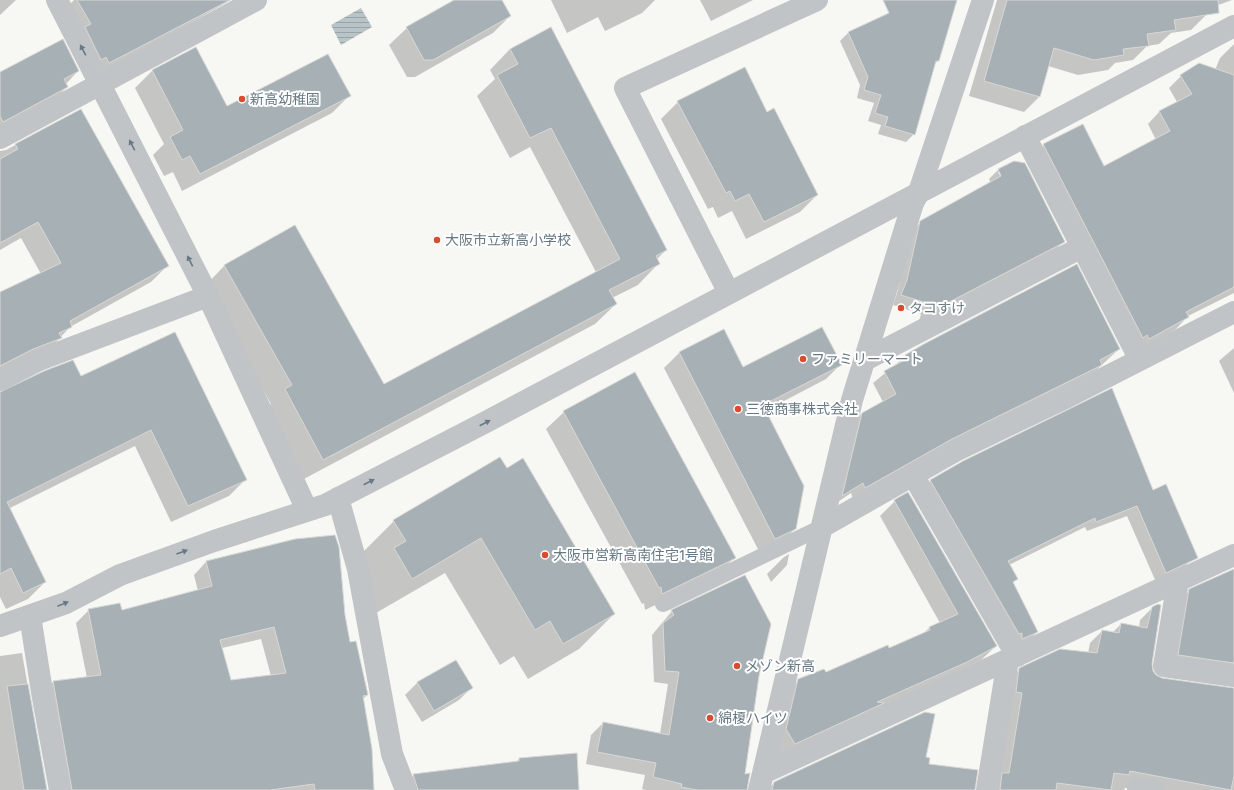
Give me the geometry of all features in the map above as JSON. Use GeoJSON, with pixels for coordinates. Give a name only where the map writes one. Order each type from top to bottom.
{"type":"FeatureCollection","features":[{"type":"Feature","properties":{"kind":"street"},"geometry":{"type":"LineString","coordinates":[[57,0],[208,296],[307,510]]}},
{"type":"Feature","properties":{"kind":"street"},"geometry":{"type":"LineString","coordinates":[[0,138],[101,85],[256,0]]}},
{"type":"Feature","properties":{"kind":"street"},"geometry":{"type":"LineString","coordinates":[[729,293],[625,88],[817,0]]}},
{"type":"Feature","properties":{"kind":"street"},"geometry":{"type":"LineString","coordinates":[[761,782],[852,400],[913,203],[919,192],[983,0]]}},
{"type":"Feature","properties":{"kind":"street"},"geometry":{"type":"LineString","coordinates":[[0,626],[66,603],[120,575],[325,505],[484,424],[1234,26]]}},
{"type":"Feature","properties":{"kind":"street"},"geometry":{"type":"LineString","coordinates":[[1025,136],[1140,360]]}},
{"type":"Feature","properties":{"kind":"street"},"geometry":{"type":"LineString","coordinates":[[865,360],[1082,247]]}},
{"type":"Feature","properties":{"kind":"street"},"geometry":{"type":"LineString","coordinates":[[0,380],[40,360],[208,296]]}},
{"type":"Feature","properties":{"kind":"street"},"geometry":{"type":"LineString","coordinates":[[822,527],[957,450],[1234,312]]}},
{"type":"Feature","properties":{"kind":"street"},"geometry":{"type":"LineString","coordinates":[[913,475],[1012,658],[987,790]]}},
{"type":"Feature","properties":{"kind":"street"},"geometry":{"type":"LineString","coordinates":[[338,498],[358,569],[392,754],[406,790]]}},
{"type":"Feature","properties":{"kind":"street"},"geometry":{"type":"LineString","coordinates":[[761,782],[1012,658],[1234,555]]}},
{"type":"Feature","properties":{"kind":"street"},"geometry":{"type":"LineString","coordinates":[[1178,581],[1164,666],[1234,676]]}},
{"type":"Feature","properties":{"kind":"street"},"geometry":{"type":"LineString","coordinates":[[30,616],[60,790]]}},
{"type":"Feature","properties":{"kind":"street"},"geometry":{"type":"LineString","coordinates":[[1138,790],[1138,788],[1154,790]]}},
{"type":"Feature","properties":{"kind":"lane"},"geometry":{"type":"LineString","coordinates":[[663,604],[822,527]]}},
{"type":"Feature","properties":{"kind":"shaded area"},"geometry":{"type":"Polygon","coordinates":[[[361,8],[372,27],[341,45],[331,25],[361,8]]]}},
{"type":"Feature","properties":{"kind":"building"},"geometry":{"type":"Polygon","coordinates":[[[77,0],[230,0],[109,63],[106,57],[101,60],[85,27],[91,24],[77,0]]]}},
{"type":"Feature","properties":{"kind":"building"},"geometry":{"type":"Polygon","coordinates":[[[454,0],[502,0],[511,16],[433,60],[424,60],[406,27],[454,0]]]}},
{"type":"Feature","properties":{"kind":"building"},"geometry":{"type":"Polygon","coordinates":[[[883,0],[957,0],[939,61],[936,61],[915,135],[885,126],[888,117],[875,113],[881,95],[864,90],[868,77],[848,32],[889,13],[883,0]]]}},
{"type":"Feature","properties":{"kind":"building"},"geometry":{"type":"Polygon","coordinates":[[[1007,0],[1218,0],[1219,13],[1174,20],[1176,30],[1147,34],[1149,46],[1123,49],[1124,55],[1094,60],[1054,48],[1040,97],[984,81],[1007,0]]]}},
{"type":"Feature","properties":{"kind":"building"},"geometry":{"type":"Polygon","coordinates":[[[551,27],[667,250],[656,256],[660,264],[609,290],[617,304],[323,460],[285,389],[292,385],[224,265],[295,225],[384,384],[620,259],[551,128],[530,138],[497,75],[518,64],[510,49],[551,27]]]}},
{"type":"Feature","properties":{"kind":"building"},"geometry":{"type":"Polygon","coordinates":[[[63,39],[79,71],[64,79],[68,87],[3,122],[0,116],[0,72],[63,39]]]}},
{"type":"Feature","properties":{"kind":"building"},"geometry":{"type":"Polygon","coordinates":[[[196,47],[227,106],[328,54],[351,96],[200,174],[190,156],[182,160],[170,137],[183,130],[152,70],[196,47]]]}},
{"type":"Feature","properties":{"kind":"building"},"geometry":{"type":"Polygon","coordinates":[[[1199,63],[1234,75],[1234,287],[1186,312],[1189,317],[1149,339],[1147,335],[1143,338],[1043,144],[1083,124],[1104,166],[1170,131],[1159,111],[1192,94],[1180,75],[1199,63]]]}},
{"type":"Feature","properties":{"kind":"building"},"geometry":{"type":"Polygon","coordinates":[[[745,67],[767,112],[774,108],[818,195],[764,222],[749,194],[735,201],[730,191],[726,193],[677,101],[745,67]]]}},
{"type":"Feature","properties":{"kind":"building"},"geometry":{"type":"Polygon","coordinates":[[[81,109],[169,266],[70,321],[72,327],[59,333],[62,338],[33,349],[0,366],[0,292],[61,263],[38,222],[0,243],[0,159],[18,149],[15,144],[81,109]]]}},
{"type":"Feature","properties":{"kind":"building"},"geometry":{"type":"Polygon","coordinates":[[[1014,161],[1025,163],[1065,242],[928,313],[930,304],[901,295],[907,280],[920,221],[1001,176],[998,169],[1014,161]]]}},
{"type":"Feature","properties":{"kind":"building"},"geometry":{"type":"Polygon","coordinates":[[[1077,264],[1120,349],[1100,360],[1102,365],[952,439],[865,488],[863,483],[842,496],[862,413],[896,394],[884,371],[907,359],[905,355],[924,344],[1077,264]]]}},
{"type":"Feature","properties":{"kind":"building"},"geometry":{"type":"Polygon","coordinates":[[[822,327],[842,365],[763,405],[804,486],[796,529],[775,539],[679,352],[724,329],[743,367],[822,327]]]}},
{"type":"Feature","properties":{"kind":"building"},"geometry":{"type":"Polygon","coordinates":[[[175,332],[247,480],[188,506],[151,430],[7,502],[46,582],[23,593],[11,568],[0,574],[0,392],[44,371],[73,360],[81,376],[175,332]]]}},
{"type":"Feature","properties":{"kind":"building"},"geometry":{"type":"Polygon","coordinates":[[[635,372],[736,558],[662,594],[661,587],[659,588],[563,411],[635,372]]]}},
{"type":"Feature","properties":{"kind":"building"},"geometry":{"type":"Polygon","coordinates":[[[1112,388],[1153,490],[1166,484],[1198,558],[1166,573],[1137,506],[1096,522],[1095,518],[1008,561],[1018,579],[1013,582],[1038,632],[1022,639],[1022,633],[1019,634],[930,480],[963,461],[1112,388]]]}},
{"type":"Feature","properties":{"kind":"building","name":"大阪市営新高南住宅1号館"},"geometry":{"type":"Polygon","coordinates":[[[500,457],[507,468],[523,458],[615,614],[563,644],[550,621],[535,630],[481,538],[412,579],[394,548],[406,541],[393,520],[500,457]]]}},
{"type":"Feature","properties":{"kind":"building"},"geometry":{"type":"Polygon","coordinates":[[[908,492],[997,646],[967,662],[877,702],[884,703],[795,744],[786,729],[798,679],[824,669],[826,672],[888,645],[889,648],[930,630],[929,627],[958,614],[894,500],[908,492]]]}},
{"type":"Feature","properties":{"kind":"building"},"geometry":{"type":"Polygon","coordinates":[[[335,535],[339,547],[345,615],[350,642],[356,641],[368,695],[363,696],[372,749],[374,790],[315,790],[314,784],[270,790],[72,790],[53,681],[101,675],[88,609],[120,603],[122,610],[212,586],[206,561],[295,539],[335,535]],[[274,627],[220,640],[231,680],[286,673],[274,627]]]}},
{"type":"Feature","properties":{"kind":"building"},"geometry":{"type":"Polygon","coordinates":[[[1234,569],[1234,663],[1178,655],[1189,589],[1234,569]]]}},
{"type":"Feature","properties":{"kind":"building"},"geometry":{"type":"Polygon","coordinates":[[[745,575],[771,624],[759,676],[745,774],[750,773],[747,790],[697,790],[681,787],[682,784],[653,777],[656,763],[597,752],[603,722],[669,735],[679,672],[665,671],[663,623],[674,615],[671,610],[745,575]]]}},
{"type":"Feature","properties":{"kind":"building"},"geometry":{"type":"Polygon","coordinates":[[[1158,604],[1161,605],[1152,664],[1153,671],[1156,675],[1162,678],[1234,688],[1234,776],[1231,790],[1130,771],[1129,775],[1114,773],[1111,790],[1057,783],[1056,790],[1000,790],[1002,773],[1009,773],[1022,693],[1016,692],[1019,668],[1060,649],[1097,653],[1102,630],[1119,633],[1121,623],[1147,628],[1152,607],[1158,604]]]}},
{"type":"Feature","properties":{"kind":"building"},"geometry":{"type":"Polygon","coordinates":[[[456,660],[473,688],[434,711],[417,682],[456,660]]]}},
{"type":"Feature","properties":{"kind":"building"},"geometry":{"type":"Polygon","coordinates":[[[28,684],[47,790],[24,790],[7,686],[28,684]]]}},
{"type":"Feature","properties":{"kind":"building"},"geometry":{"type":"Polygon","coordinates":[[[925,712],[935,714],[926,757],[930,758],[929,764],[978,770],[975,790],[772,790],[774,782],[925,712]]]}},
{"type":"Feature","properties":{"kind":"building"},"geometry":{"type":"Polygon","coordinates":[[[577,753],[579,790],[418,790],[413,774],[519,761],[519,758],[577,753]]]}},
{"type":"Feature","properties":{"kind":"place","name":"新高幼稚園"},"geometry":{"type":"Point","coordinates":[242,99]}},
{"type":"Feature","properties":{"kind":"place","name":"大阪市立新高小学校"},"geometry":{"type":"Point","coordinates":[437,240]}},
{"type":"Feature","properties":{"kind":"place","name":"タコすけ"},"geometry":{"type":"Point","coordinates":[901,308]}},
{"type":"Feature","properties":{"kind":"place","name":"ファミリーマート"},"geometry":{"type":"Point","coordinates":[803,359]}},
{"type":"Feature","properties":{"kind":"place","name":"三徳商事株式会社"},"geometry":{"type":"Point","coordinates":[738,409]}},
{"type":"Feature","properties":{"kind":"place","name":"大阪市営新高南住宅1号館"},"geometry":{"type":"Point","coordinates":[545,555]}},
{"type":"Feature","properties":{"kind":"place","name":"メゾン新高"},"geometry":{"type":"Point","coordinates":[737,666]}},
{"type":"Feature","properties":{"kind":"place","name":"綿榎ハイツ"},"geometry":{"type":"Point","coordinates":[710,718]}}]}
